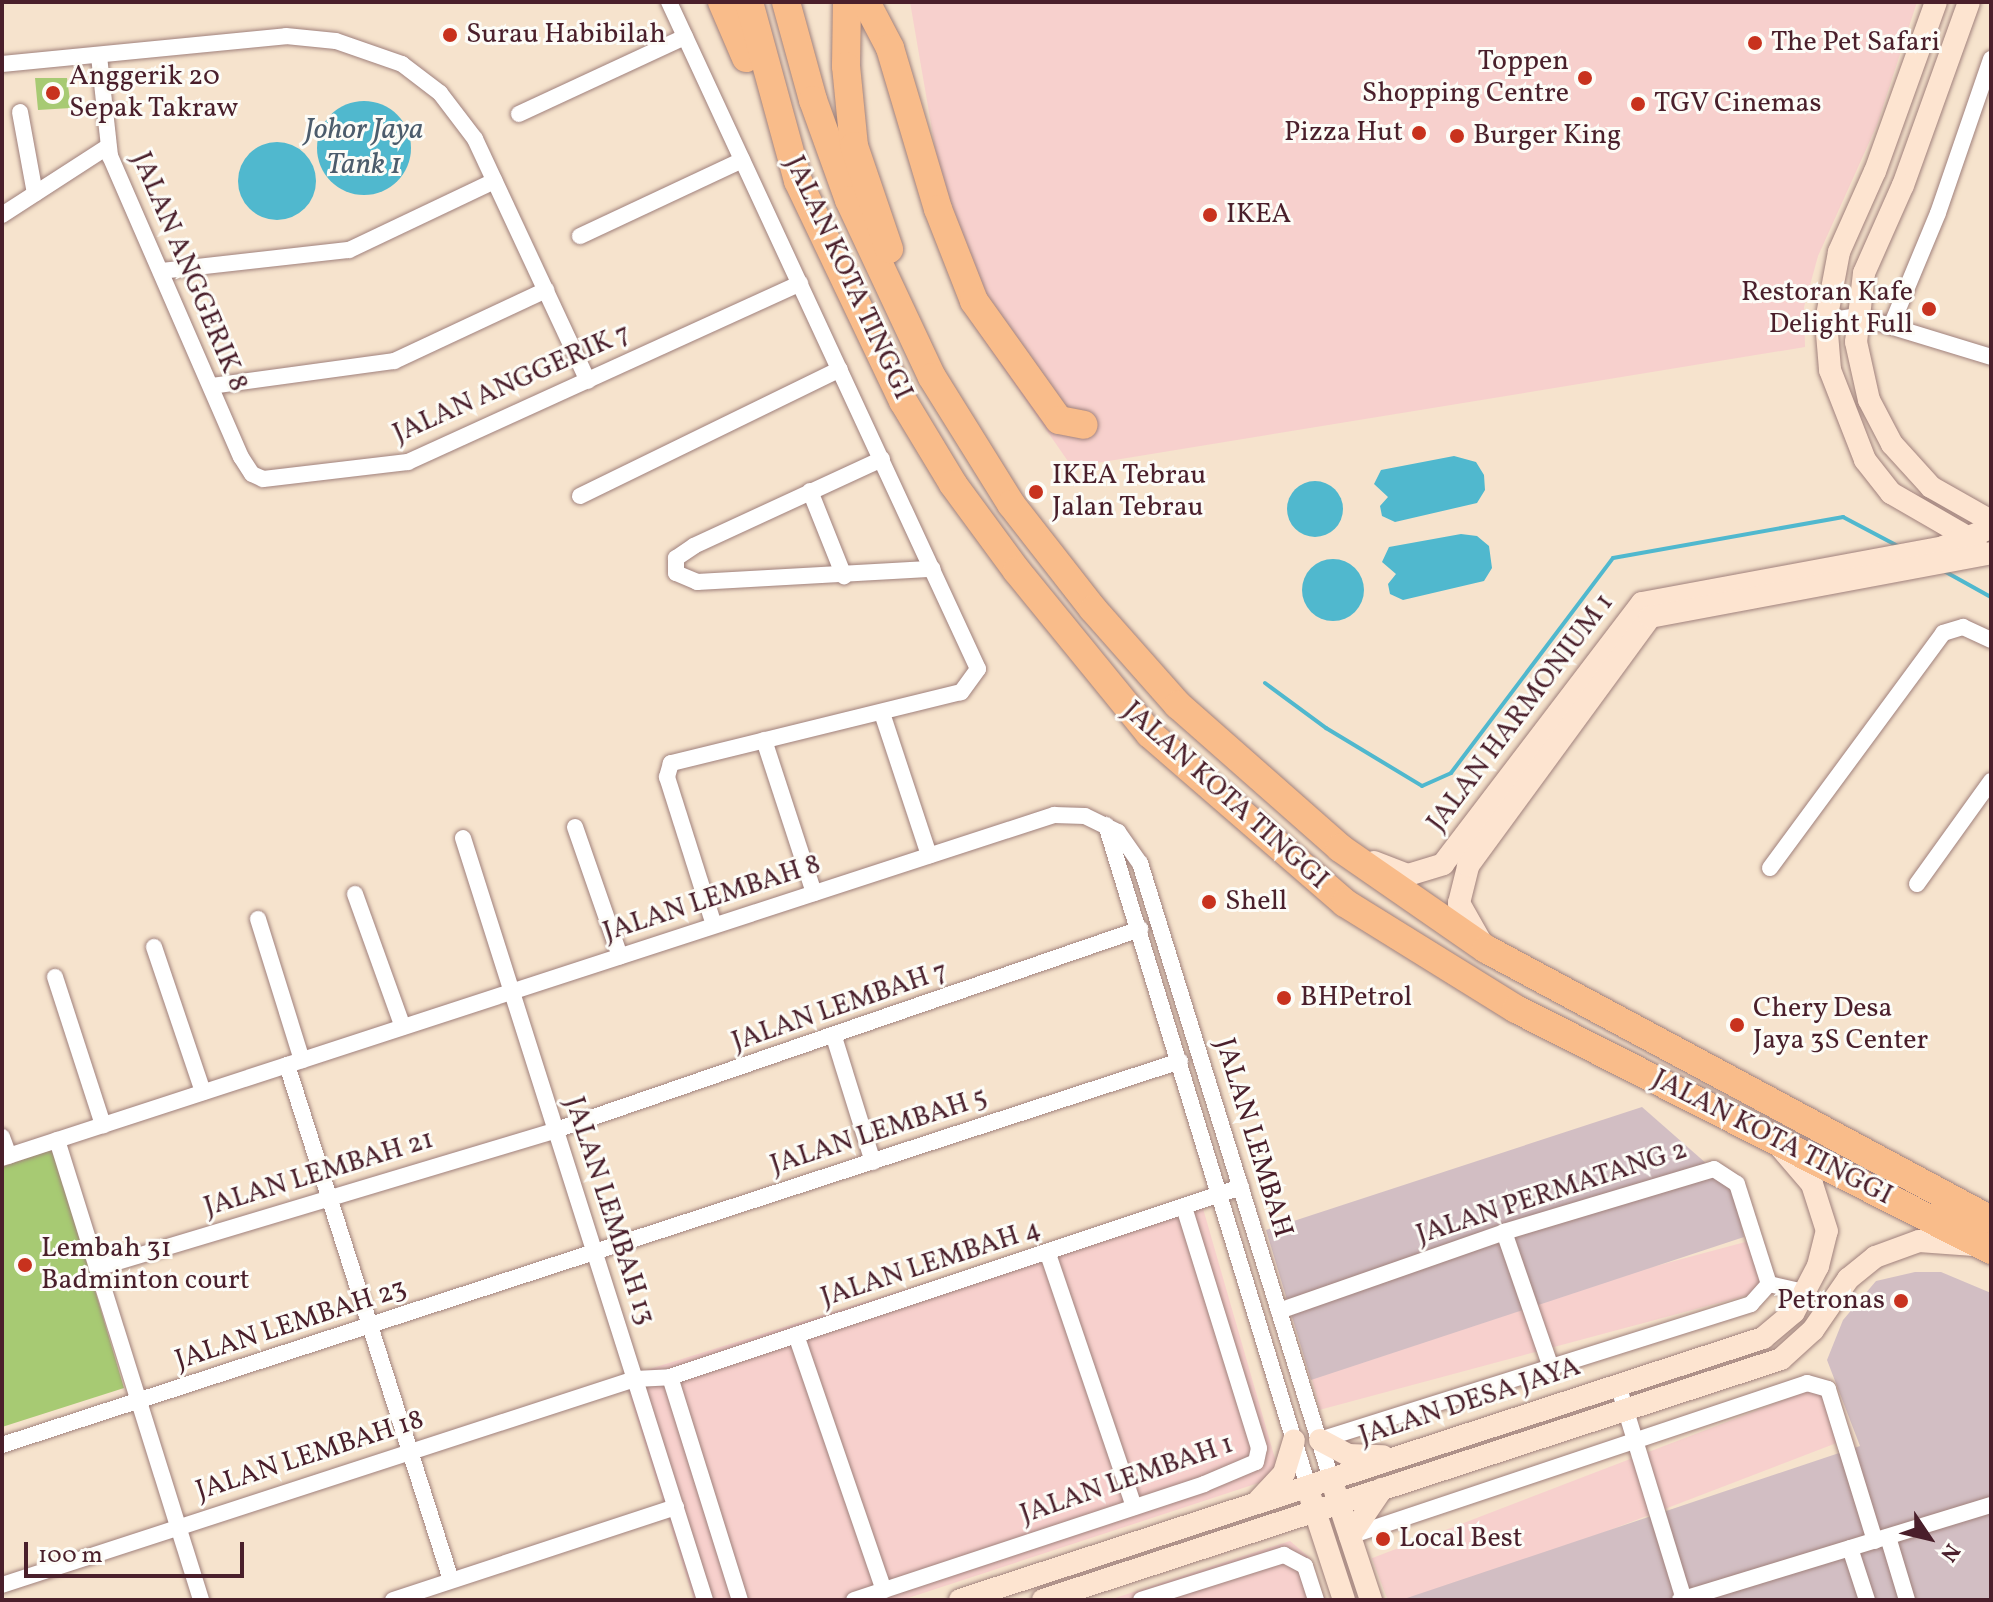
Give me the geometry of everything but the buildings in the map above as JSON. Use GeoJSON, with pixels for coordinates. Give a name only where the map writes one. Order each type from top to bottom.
{"type":"FeatureCollection","features":[{"type":"Feature","properties":{"kind":"highway"},"geometry":{"type":"LineString","coordinates":[[722,2],[798,181]]}},
{"type":"Feature","properties":{"kind":"highway","name":"JALAN KOTA TINGGI"},"geometry":{"type":"LineString","coordinates":[[749,2],[798,181],[903,401],[953,484],[1105,684],[1150,734],[1345,903],[1516,1009],[1766,1134],[1988,1239]]}},
{"type":"Feature","properties":{"kind":"highway","name":"JALAN KOTA TINGGI"},"geometry":{"type":"LineString","coordinates":[[786,2],[813,100],[849,200],[911,335],[1004,493],[1123,645],[1231,755],[1340,848],[1486,949],[1988,1239]]}},
{"type":"Feature","properties":{"kind":"highway"},"geometry":{"type":"LineString","coordinates":[[847,2],[854,146],[902,289],[911,335]]}},
{"type":"Feature","properties":{"kind":"highway"},"geometry":{"type":"LineString","coordinates":[[866,2],[890,48],[938,209],[974,301],[1059,420],[1084,425]]}},
{"type":"Feature","properties":{"kind":"main road"},"geometry":{"type":"LineString","coordinates":[[1936,2],[1875,171],[1839,252],[1826,321],[1830,370],[1865,460],[1891,493],[1986,543]]}},
{"type":"Feature","properties":{"kind":"main road"},"geometry":{"type":"LineString","coordinates":[[1969,2],[1903,185],[1864,273],[1856,342],[1869,400],[1892,444],[1931,487],[1991,521]]}},
{"type":"Feature","properties":{"kind":"main road","name":"JALAN HARMONIUM 1"},"geometry":{"type":"LineString","coordinates":[[1486,949],[1461,909],[1464,876],[1650,617],[1986,543]]}},
{"type":"Feature","properties":{"kind":"main road","name":"JALAN HARMONIUM 1"},"geometry":{"type":"LineString","coordinates":[[1340,848],[1408,875],[1443,864],[1642,603],[1897,555],[1946,563],[1986,543]]}},
{"type":"Feature","properties":{"kind":"main road","name":"JALAN DESA JAYA"},"geometry":{"type":"LineString","coordinates":[[960,1600],[1763,1338],[1784,1324],[1805,1292],[1824,1247],[1825,1215],[1812,1184],[1766,1134]]}},
{"type":"Feature","properties":{"kind":"main road","name":"JALAN DESA JAYA"},"geometry":{"type":"LineString","coordinates":[[1043,1600],[1781,1359],[1813,1330],[1848,1279],[1891,1249],[1919,1241],[1988,1239]]}},
{"type":"Feature","properties":{"kind":"main road"},"geometry":{"type":"LineString","coordinates":[[1256,1503],[1284,1473],[1294,1440]]}},
{"type":"Feature","properties":{"kind":"main road"},"geometry":{"type":"LineString","coordinates":[[1320,1440],[1348,1455],[1397,1457]]}},
{"type":"Feature","properties":{"kind":"main road"},"geometry":{"type":"LineString","coordinates":[[1331,1479],[1371,1600]]}},
{"type":"Feature","properties":{"kind":"main road"},"geometry":{"type":"LineString","coordinates":[[1308,1486],[1344,1600]]}},
{"type":"Feature","properties":{"kind":"main road"},"geometry":{"type":"LineString","coordinates":[[1350,1536],[1382,1489]]}},
{"type":"Feature","properties":{"kind":"main road"},"geometry":{"type":"LineString","coordinates":[[1277,1524],[1307,1535],[1330,1557]]}},
{"type":"Feature","properties":{"kind":"street"},"geometry":{"type":"LineString","coordinates":[[669,2],[976,663],[976,675],[961,692],[676,761],[668,767],[667,777],[714,925]]}},
{"type":"Feature","properties":{"kind":"street"},"geometry":{"type":"LineString","coordinates":[[2,64],[286,36],[365,48],[402,64],[440,93],[475,139],[588,381]]}},
{"type":"Feature","properties":{"kind":"street"},"geometry":{"type":"LineString","coordinates":[[519,114],[685,37]]}},
{"type":"Feature","properties":{"kind":"street","name":"JALAN ANGGERIK 8"},"geometry":{"type":"LineString","coordinates":[[99,56],[107,147],[241,457]]}},
{"type":"Feature","properties":{"kind":"street"},"geometry":{"type":"LineString","coordinates":[[1891,326],[1938,213],[1991,59]]}},
{"type":"Feature","properties":{"kind":"street"},"geometry":{"type":"LineString","coordinates":[[20,112],[35,194]]}},
{"type":"Feature","properties":{"kind":"street"},"geometry":{"type":"LineString","coordinates":[[2,215],[107,147]]}},
{"type":"Feature","properties":{"kind":"street"},"geometry":{"type":"LineString","coordinates":[[580,236],[742,160]]}},
{"type":"Feature","properties":{"kind":"street"},"geometry":{"type":"LineString","coordinates":[[161,271],[349,250],[494,181]]}},
{"type":"Feature","properties":{"kind":"street","name":"JALAN ANGGERIK 7"},"geometry":{"type":"LineString","coordinates":[[241,457],[252,474],[263,479],[408,462],[800,283]]}},
{"type":"Feature","properties":{"kind":"street"},"geometry":{"type":"LineString","coordinates":[[211,386],[394,361],[546,290]]}},
{"type":"Feature","properties":{"kind":"street"},"geometry":{"type":"LineString","coordinates":[[1826,321],[1857,316],[1991,357]]}},
{"type":"Feature","properties":{"kind":"street"},"geometry":{"type":"LineString","coordinates":[[580,496],[840,369]]}},
{"type":"Feature","properties":{"kind":"street"},"geometry":{"type":"LineString","coordinates":[[882,459],[694,546],[676,558],[676,573],[697,582],[933,569]]}},
{"type":"Feature","properties":{"kind":"street"},"geometry":{"type":"LineString","coordinates":[[810,491],[844,576]]}},
{"type":"Feature","properties":{"kind":"street"},"geometry":{"type":"LineString","coordinates":[[1770,868],[1933,645],[1956,627],[1991,640]]}},
{"type":"Feature","properties":{"kind":"street"},"geometry":{"type":"LineString","coordinates":[[882,713],[929,855],[1054,815],[1085,816],[1106,825]]}},
{"type":"Feature","properties":{"kind":"street"},"geometry":{"type":"LineString","coordinates":[[764,740],[814,893]]}},
{"type":"Feature","properties":{"kind":"street"},"geometry":{"type":"LineString","coordinates":[[1917,884],[1991,781]]}},
{"type":"Feature","properties":{"kind":"street","name":"JALAN LEMBAH"},"geometry":{"type":"LineString","coordinates":[[1106,825],[1308,1486]]}},
{"type":"Feature","properties":{"kind":"street","name":"JALAN LEMBAH"},"geometry":{"type":"LineString","coordinates":[[1106,825],[1140,863],[1331,1479]]}},
{"type":"Feature","properties":{"kind":"street"},"geometry":{"type":"LineString","coordinates":[[575,827],[620,956]]}},
{"type":"Feature","properties":{"kind":"street","name":"JALAN LEMBAH 13"},"geometry":{"type":"LineString","coordinates":[[463,838],[705,1600]]}},
{"type":"Feature","properties":{"kind":"street","name":"JALAN LEMBAH 8"},"geometry":{"type":"LineString","coordinates":[[512,992],[929,855]]}},
{"type":"Feature","properties":{"kind":"street"},"geometry":{"type":"LineString","coordinates":[[355,894],[403,1027]]}},
{"type":"Feature","properties":{"kind":"street"},"geometry":{"type":"LineString","coordinates":[[258,919],[330,1198],[451,1580]]}},
{"type":"Feature","properties":{"kind":"street","name":"JALAN LEMBAH 7"},"geometry":{"type":"LineString","coordinates":[[556,1130],[834,1037],[1140,929]]}},
{"type":"Feature","properties":{"kind":"street"},"geometry":{"type":"LineString","coordinates":[[154,947],[203,1092]]}},
{"type":"Feature","properties":{"kind":"street"},"geometry":{"type":"LineString","coordinates":[[55,977],[103,1125]]}},
{"type":"Feature","properties":{"kind":"street"},"geometry":{"type":"LineString","coordinates":[[2,1137],[5,1157],[512,992]]}},
{"type":"Feature","properties":{"kind":"street"},"geometry":{"type":"LineString","coordinates":[[834,1037],[873,1162]]}},
{"type":"Feature","properties":{"kind":"street","name":"JALAN LEMBAH 5"},"geometry":{"type":"LineString","coordinates":[[593,1249],[873,1162],[1180,1061]]}},
{"type":"Feature","properties":{"kind":"street","name":"JALAN LEMBAH 21"},"geometry":{"type":"LineString","coordinates":[[97,1268],[556,1130]]}},
{"type":"Feature","properties":{"kind":"street"},"geometry":{"type":"LineString","coordinates":[[57,1140],[135,1402],[201,1600]]}},
{"type":"Feature","properties":{"kind":"street","name":"JALAN PERMATANG 2"},"geometry":{"type":"LineString","coordinates":[[1279,1311],[1504,1232],[1662,1182],[1720,1170],[1737,1184],[1769,1284]]}},
{"type":"Feature","properties":{"kind":"street","name":"JALAN LEMBAH 4"},"geometry":{"type":"LineString","coordinates":[[635,1379],[670,1377],[1048,1254],[1241,1187]]}},
{"type":"Feature","properties":{"kind":"street","name":"JALAN LEMBAH 1"},"geometry":{"type":"LineString","coordinates":[[854,1600],[1246,1469],[1259,1455],[1184,1207]]}},
{"type":"Feature","properties":{"kind":"street"},"geometry":{"type":"LineString","coordinates":[[1504,1232],[1552,1371]]}},
{"type":"Feature","properties":{"kind":"street","name":"JALAN LEMBAH 23"},"geometry":{"type":"LineString","coordinates":[[2,1445],[372,1325],[593,1249]]}},
{"type":"Feature","properties":{"kind":"street"},"geometry":{"type":"LineString","coordinates":[[1048,1254],[1134,1507]]}},
{"type":"Feature","properties":{"kind":"street"},"geometry":{"type":"LineString","coordinates":[[1320,1440],[1552,1371],[1751,1304],[1769,1284],[1805,1292]]}},
{"type":"Feature","properties":{"kind":"street"},"geometry":{"type":"LineString","coordinates":[[796,1335],[884,1590]]}},
{"type":"Feature","properties":{"kind":"street"},"geometry":{"type":"LineString","coordinates":[[670,1377],[740,1600]]}},
{"type":"Feature","properties":{"kind":"street","name":"JALAN LEMBAH 18"},"geometry":{"type":"LineString","coordinates":[[2,1585],[635,1379]]}},
{"type":"Feature","properties":{"kind":"street"},"geometry":{"type":"LineString","coordinates":[[1350,1536],[1807,1383],[1823,1386],[1907,1600]]}},
{"type":"Feature","properties":{"kind":"street"},"geometry":{"type":"LineString","coordinates":[[1618,1385],[1682,1600],[1717,1594],[1850,1548],[1991,1505]]}},
{"type":"Feature","properties":{"kind":"street"},"geometry":{"type":"LineString","coordinates":[[393,1600],[431,1594],[451,1580],[676,1507]]}},
{"type":"Feature","properties":{"kind":"street"},"geometry":{"type":"LineString","coordinates":[[1850,1548],[1867,1600]]}},
{"type":"Feature","properties":{"kind":"street"},"geometry":{"type":"LineString","coordinates":[[1151,1598],[1284,1555],[1305,1566],[1316,1600]]}},
{"type":"Feature","properties":{"kind":"shaded area"},"geometry":{"type":"Polygon","coordinates":[[[910,2],[1917,2],[1877,125],[1818,256],[1804,307],[1805,347],[1072,467],[963,310],[910,2]]]}},
{"type":"Feature","properties":{"kind":"shaded area"},"geometry":{"type":"Polygon","coordinates":[[[1642,1107],[1732,1186],[1744,1237],[1311,1380],[1266,1230],[1642,1107]]]}},
{"type":"Feature","properties":{"kind":"shaded area"},"geometry":{"type":"Polygon","coordinates":[[[1200,1198],[1280,1476],[902,1600],[694,1600],[624,1377],[1200,1198]]]}},
{"type":"Feature","properties":{"kind":"shaded area"},"geometry":{"type":"Polygon","coordinates":[[[1749,1241],[1762,1291],[1320,1410],[1307,1360],[1749,1241]]]}},
{"type":"Feature","properties":{"kind":"shaded area"},"geometry":{"type":"Polygon","coordinates":[[[1915,1272],[1941,1272],[1991,1293],[1991,1600],[1401,1600],[1860,1446],[1827,1360],[1843,1320],[1876,1281],[1915,1272]]]}},
{"type":"Feature","properties":{"kind":"shaded area"},"geometry":{"type":"Polygon","coordinates":[[[1818,1387],[1839,1442],[1428,1600],[1388,1600],[1372,1558],[1818,1387]]]}},
{"type":"Feature","properties":{"kind":"shaded area"},"geometry":{"type":"Polygon","coordinates":[[[1290,1541],[1310,1558],[1324,1600],[1109,1600],[1290,1541]]]}},
{"type":"Feature","properties":{"kind":"green space","name":"Anggerik 20 Sepak Takraw"},"geometry":{"type":"Polygon","coordinates":[[[35,78],[67,78],[71,108],[38,110],[35,78]]]}},
{"type":"Feature","properties":{"kind":"green space"},"geometry":{"type":"Polygon","coordinates":[[[53,1149],[124,1388],[2,1427],[2,1167],[53,1149]]]}},
{"type":"Feature","properties":{"kind":"water","name":"Johor Jaya Tank 1"},"geometry":{"type":"Polygon","coordinates":[[[364,101],[382,105],[397,115],[407,130],[411,148],[407,166],[397,181],[382,191],[364,195],[346,191],[331,181],[321,166],[317,148],[321,130],[331,115],[346,105],[364,101]]]}},
{"type":"Feature","properties":{"kind":"water","name":"Johor Jaya Tank 1"},"geometry":{"type":"Polygon","coordinates":[[[277,142],[292,145],[309,159],[316,181],[313,196],[299,213],[277,220],[262,217],[245,203],[238,181],[241,166],[255,149],[277,142]]]}},
{"type":"Feature","properties":{"kind":"water"},"geometry":{"type":"Polygon","coordinates":[[[1454,456],[1476,462],[1484,475],[1485,490],[1477,503],[1395,522],[1382,516],[1380,506],[1388,497],[1374,484],[1381,470],[1454,456]]]}},
{"type":"Feature","properties":{"kind":"water"},"geometry":{"type":"Polygon","coordinates":[[[1315,481],[1335,489],[1343,509],[1335,529],[1315,537],[1295,529],[1287,509],[1295,489],[1315,481]]]}},
{"type":"Feature","properties":{"kind":"water"},"geometry":{"type":"Polygon","coordinates":[[[1461,534],[1477,536],[1489,546],[1492,568],[1484,581],[1403,600],[1390,594],[1388,584],[1396,574],[1382,562],[1389,547],[1461,534]]]}},
{"type":"Feature","properties":{"kind":"water"},"geometry":{"type":"Polygon","coordinates":[[[1333,559],[1345,561],[1355,568],[1362,578],[1362,602],[1355,612],[1345,619],[1333,621],[1321,619],[1311,612],[1304,602],[1302,590],[1304,578],[1311,568],[1321,561],[1333,559]]]}},
{"type":"Feature","properties":{"kind":"waterway"},"geometry":{"type":"LineString","coordinates":[[1265,683],[1326,728],[1422,786],[1451,773],[1613,558],[1843,517],[1898,546]]}},
{"type":"Feature","properties":{"kind":"waterway"},"geometry":{"type":"LineString","coordinates":[[1944,571],[1991,597]]}},
{"type":"Feature","properties":{"kind":"place","name":"Surau Habibilah"},"geometry":{"type":"Point","coordinates":[450,35]}},
{"type":"Feature","properties":{"kind":"place","name":"The Pet Safari"},"geometry":{"type":"Point","coordinates":[1755,43]}},
{"type":"Feature","properties":{"kind":"place","name":"Toppen Shopping Centre"},"geometry":{"type":"Point","coordinates":[1585,78]}},
{"type":"Feature","properties":{"kind":"place","name":"Anggerik 20 Sepak Takraw"},"geometry":{"type":"Point","coordinates":[53,93]}},
{"type":"Feature","properties":{"kind":"place","name":"TGV Cinemas"},"geometry":{"type":"Point","coordinates":[1638,104]}},
{"type":"Feature","properties":{"kind":"place","name":"Pizza Hut"},"geometry":{"type":"Point","coordinates":[1419,133]}},
{"type":"Feature","properties":{"kind":"place","name":"Burger King"},"geometry":{"type":"Point","coordinates":[1457,136]}},
{"type":"Feature","properties":{"kind":"place","name":"IKEA"},"geometry":{"type":"Point","coordinates":[1210,215]}},
{"type":"Feature","properties":{"kind":"place","name":"Restoran Kafe Delight Full"},"geometry":{"type":"Point","coordinates":[1929,309]}},
{"type":"Feature","properties":{"kind":"place","name":"IKEA Tebrau Jalan Tebrau"},"geometry":{"type":"Point","coordinates":[1036,492]}},
{"type":"Feature","properties":{"kind":"place","name":"Shell"},"geometry":{"type":"Point","coordinates":[1209,902]}},
{"type":"Feature","properties":{"kind":"place","name":"BHPetrol"},"geometry":{"type":"Point","coordinates":[1284,998]}},
{"type":"Feature","properties":{"kind":"place","name":"Chery Desa Jaya 3S Center"},"geometry":{"type":"Point","coordinates":[1737,1025]}},
{"type":"Feature","properties":{"kind":"place","name":"Lembah 31 Badminton court"},"geometry":{"type":"Point","coordinates":[25,1265]}},
{"type":"Feature","properties":{"kind":"place","name":"Petronas"},"geometry":{"type":"Point","coordinates":[1901,1301]}},
{"type":"Feature","properties":{"kind":"place","name":"Local Best"},"geometry":{"type":"Point","coordinates":[1383,1539]}}]}
